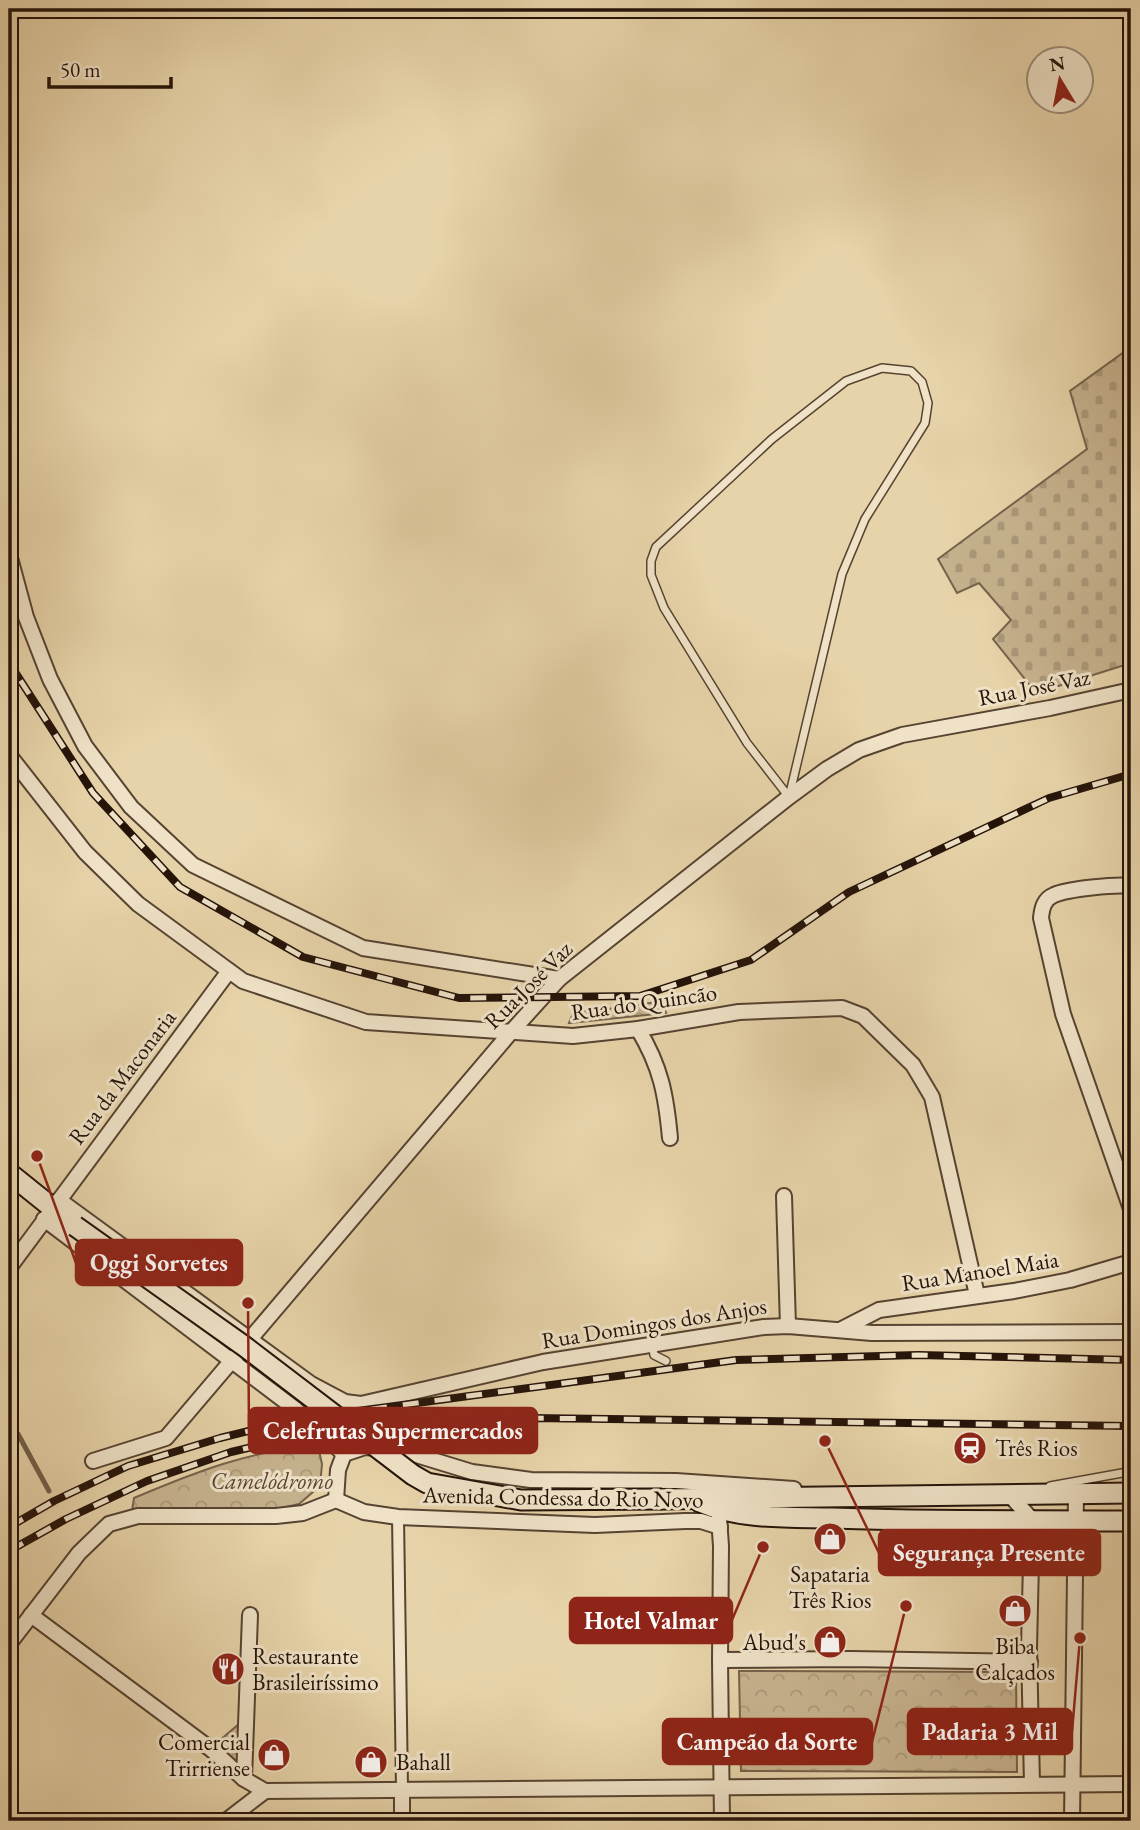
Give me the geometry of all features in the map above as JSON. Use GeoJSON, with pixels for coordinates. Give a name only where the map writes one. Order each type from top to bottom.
{"type":"FeatureCollection","features":[{"type":"Feature","properties":{"kind":"main road"},"geometry":{"type":"LineString","coordinates":[[9,1173],[52,1209],[244,1346],[427,1483],[521,1500],[692,1499]]}},
{"type":"Feature","properties":{"kind":"main road","name":"Avenida Condessa do Rio Novo"},"geometry":{"type":"LineString","coordinates":[[692,1499],[743,1496],[823,1498],[867,1494],[1131,1493]]}},
{"type":"Feature","properties":{"kind":"main road","name":"Avenida Condessa do Rio Novo"},"geometry":{"type":"LineString","coordinates":[[692,1499],[718,1518],[744,1515],[1131,1521]]}},
{"type":"Feature","properties":{"kind":"street"},"geometry":{"type":"LineString","coordinates":[[9,554],[30,629],[50,679],[85,746],[131,807],[193,865],[363,948],[559,979]]}},
{"type":"Feature","properties":{"kind":"street","name":"Rua José Vaz"},"geometry":{"type":"LineString","coordinates":[[93,1461],[166,1438],[559,979],[789,797],[859,750],[902,734],[1050,708],[1131,690]]}},
{"type":"Feature","properties":{"kind":"street","name":"Rua do Quincão"},"geometry":{"type":"LineString","coordinates":[[9,755],[85,852],[138,904],[243,981],[366,1022],[573,1036],[638,1029],[739,1012],[842,1008],[863,1016],[913,1065],[932,1097],[977,1295]]}},
{"type":"Feature","properties":{"kind":"street"},"geometry":{"type":"LineString","coordinates":[[1131,886],[1116,884],[1053,895],[1043,904],[1041,918],[1063,1014],[1131,1209]]}},
{"type":"Feature","properties":{"kind":"street","name":"Rua da Maconaria"},"geometry":{"type":"LineString","coordinates":[[9,1268],[229,971]]}},
{"type":"Feature","properties":{"kind":"street"},"geometry":{"type":"LineString","coordinates":[[638,1029],[659,1070],[666,1094],[670,1138]]}},
{"type":"Feature","properties":{"kind":"street"},"geometry":{"type":"LineString","coordinates":[[784,1196],[788,1326]]}},
{"type":"Feature","properties":{"kind":"street"},"geometry":{"type":"LineString","coordinates":[[9,1644],[79,1553],[109,1524],[138,1516],[276,1516],[303,1513],[337,1500],[338,1470],[358,1422],[361,1404],[345,1402],[311,1384],[250,1338],[52,1209]]}},
{"type":"Feature","properties":{"kind":"street"},"geometry":{"type":"LineString","coordinates":[[52,1209],[231,1362],[295,1408],[344,1454]]}},
{"type":"Feature","properties":{"kind":"street","name":"Rua Manoel Maia"},"geometry":{"type":"LineString","coordinates":[[838,1331],[879,1310],[1070,1280],[1131,1262]]}},
{"type":"Feature","properties":{"kind":"street","name":"Rua Domingos dos Anjos"},"geometry":{"type":"LineString","coordinates":[[361,1404],[543,1362],[764,1327],[788,1326],[838,1331],[1131,1332]]}},
{"type":"Feature","properties":{"kind":"street","name":"Avenida Condessa do Rio Novo"},"geometry":{"type":"LineString","coordinates":[[344,1454],[365,1447],[400,1450],[472,1472],[531,1479],[676,1481],[867,1494]]}},
{"type":"Feature","properties":{"kind":"street"},"geometry":{"type":"LineString","coordinates":[[1072,1821],[1076,1493]]}},
{"type":"Feature","properties":{"kind":"street"},"geometry":{"type":"LineString","coordinates":[[1007,1494],[1032,1520],[1032,1784]]}},
{"type":"Feature","properties":{"kind":"street","name":"Avenida Condessa do Rio Novo"},"geometry":{"type":"LineString","coordinates":[[337,1500],[364,1512],[398,1517],[595,1525],[718,1518]]}},
{"type":"Feature","properties":{"kind":"street"},"geometry":{"type":"LineString","coordinates":[[398,1517],[402,1821]]}},
{"type":"Feature","properties":{"kind":"street"},"geometry":{"type":"LineString","coordinates":[[718,1518],[722,1821]]}},
{"type":"Feature","properties":{"kind":"street"},"geometry":{"type":"LineString","coordinates":[[31,1615],[212,1750],[244,1779],[265,1791],[1131,1784]]}},
{"type":"Feature","properties":{"kind":"street"},"geometry":{"type":"LineString","coordinates":[[244,1779],[250,1615]]}},
{"type":"Feature","properties":{"kind":"street"},"geometry":{"type":"LineString","coordinates":[[720,1660],[1030,1662]]}},
{"type":"Feature","properties":{"kind":"street"},"geometry":{"type":"LineString","coordinates":[[226,1821],[265,1791]]}},
{"type":"Feature","properties":{"kind":"lane"},"geometry":{"type":"LineString","coordinates":[[882,368],[911,371],[922,382],[928,403],[925,423],[865,519],[842,574],[789,797],[747,743],[664,608],[651,575],[651,561],[656,547],[772,439],[846,381],[882,368]]}},
{"type":"Feature","properties":{"kind":"lane"},"geometry":{"type":"LineString","coordinates":[[652,1343],[654,1355],[666,1361]]}},
{"type":"Feature","properties":{"kind":"lane"},"geometry":{"type":"LineString","coordinates":[[1007,1494],[1122,1473]]}},
{"type":"Feature","properties":{"kind":"green space"},"geometry":{"type":"Polygon","coordinates":[[[1131,347],[1131,663],[1036,693],[993,639],[1011,620],[979,583],[957,593],[938,559],[1087,449],[1070,391],[1131,347]]]}},
{"type":"Feature","properties":{"kind":"green space"},"geometry":{"type":"Polygon","coordinates":[[[662,1001],[666,1013],[569,1023],[574,1011],[662,1001]]]}},
{"type":"Feature","properties":{"kind":"green space","name":"Camelódromo"},"geometry":{"type":"Polygon","coordinates":[[[318,1446],[322,1464],[320,1486],[299,1504],[264,1512],[132,1511],[134,1498],[201,1471],[270,1452],[318,1446]]]}},
{"type":"Feature","properties":{"kind":"green space"},"geometry":{"type":"Polygon","coordinates":[[[739,1671],[1016,1672],[1017,1772],[741,1771],[739,1671]]]}},
{"type":"Feature","properties":{"kind":"green space"},"geometry":{"type":"Polygon","coordinates":[[[239,1724],[239,1766],[220,1752],[219,1741],[239,1724]]]}},
{"type":"Feature","properties":{"kind":"waterway"},"geometry":{"type":"LineString","coordinates":[[18,1434],[49,1491]]}},
{"type":"Feature","properties":{"kind":"railway"},"geometry":{"type":"LineString","coordinates":[[9,651],[15,672],[93,793],[180,887],[303,957],[459,998],[640,996],[751,960],[849,892],[1049,798],[1131,774]]}},
{"type":"Feature","properties":{"kind":"railway"},"geometry":{"type":"LineString","coordinates":[[9,1527],[54,1501],[128,1466],[220,1438],[298,1419],[736,1360],[918,1355],[1131,1360]]}},
{"type":"Feature","properties":{"kind":"railway"},"geometry":{"type":"LineString","coordinates":[[9,1551],[66,1519],[147,1481],[231,1452],[358,1422],[531,1418],[1131,1426]]}},
{"type":"Feature","properties":{"kind":"place","name":"Oggi Sorvetes"},"geometry":{"type":"Point","coordinates":[37,1156]}},
{"type":"Feature","properties":{"kind":"place","name":"Celefrutas Supermercados"},"geometry":{"type":"Point","coordinates":[248,1303]}},
{"type":"Feature","properties":{"kind":"place","name":"Segurança Presente"},"geometry":{"type":"Point","coordinates":[825,1441]}},
{"type":"Feature","properties":{"kind":"place","name":"Três Rios"},"geometry":{"type":"Point","coordinates":[970,1448]}},
{"type":"Feature","properties":{"kind":"place","name":"Sapataria Três Rios"},"geometry":{"type":"Point","coordinates":[830,1539]}},
{"type":"Feature","properties":{"kind":"place","name":"Hotel Valmar"},"geometry":{"type":"Point","coordinates":[763,1547]}},
{"type":"Feature","properties":{"kind":"place","name":"Campeão da Sorte"},"geometry":{"type":"Point","coordinates":[906,1606]}},
{"type":"Feature","properties":{"kind":"place","name":"Biba Calçados"},"geometry":{"type":"Point","coordinates":[1015,1611]}},
{"type":"Feature","properties":{"kind":"place","name":"Padaria 3 Mil"},"geometry":{"type":"Point","coordinates":[1080,1638]}},
{"type":"Feature","properties":{"kind":"place","name":"Abud's"},"geometry":{"type":"Point","coordinates":[830,1642]}},
{"type":"Feature","properties":{"kind":"place","name":"Restaurante Brasileiríssimo"},"geometry":{"type":"Point","coordinates":[228,1669]}},
{"type":"Feature","properties":{"kind":"place","name":"Comercial Trirriense"},"geometry":{"type":"Point","coordinates":[274,1755]}},
{"type":"Feature","properties":{"kind":"place","name":"Bahall"},"geometry":{"type":"Point","coordinates":[371,1762]}}]}
